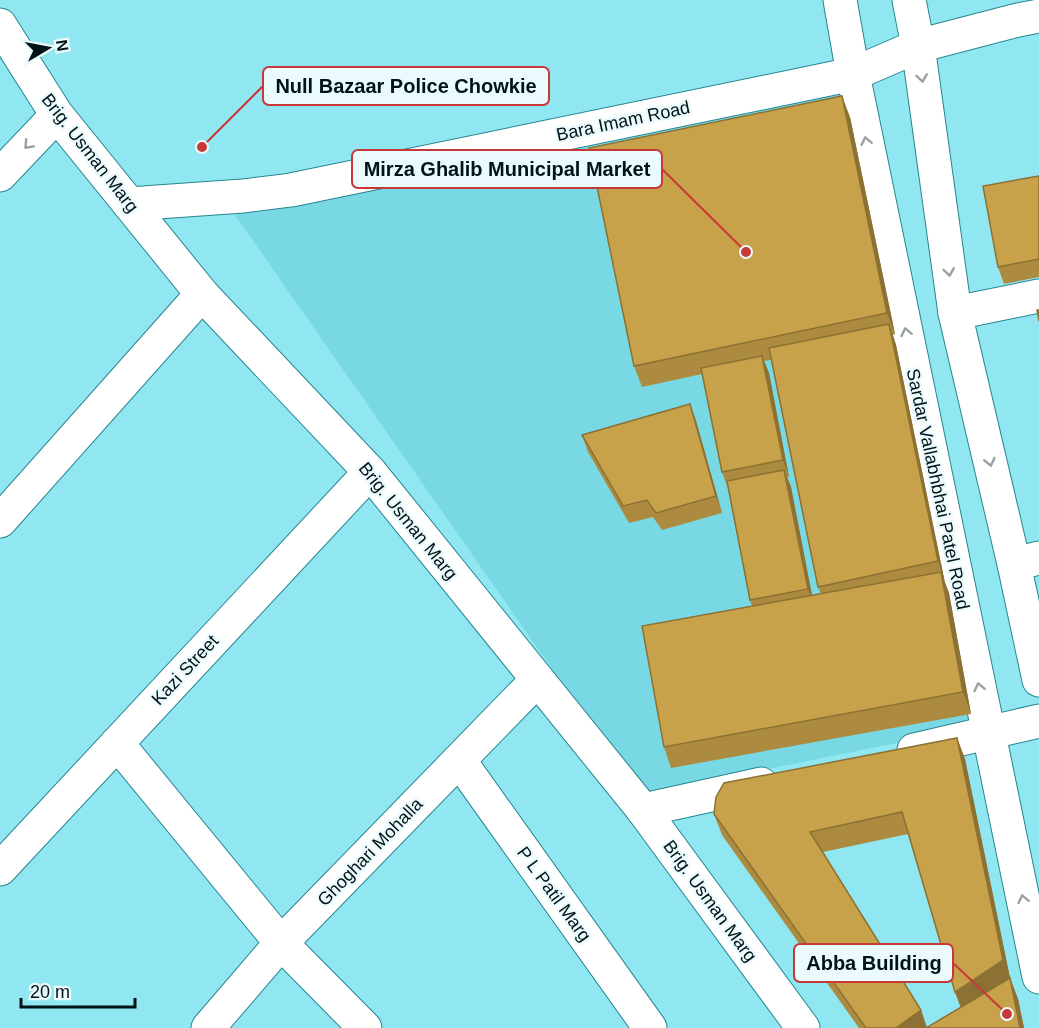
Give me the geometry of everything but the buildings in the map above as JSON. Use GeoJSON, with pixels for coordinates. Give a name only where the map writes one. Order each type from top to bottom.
{"type":"FeatureCollection","features":[{"type":"Feature","properties":{"kind":"street","name":"Sardar Vallabhbhai Patel Road"},"geometry":{"type":"LineString","coordinates":[[840,0],[853,74],[1039,977]]}},
{"type":"Feature","properties":{"kind":"street"},"geometry":{"type":"LineString","coordinates":[[909,0],[918,46],[955,313],[1027,561],[1039,680]]}},
{"type":"Feature","properties":{"kind":"street","name":"Bara Imam Road"},"geometry":{"type":"LineString","coordinates":[[129,204],[243,196],[291,190],[853,74],[918,46],[1039,16]]}},
{"type":"Feature","properties":{"kind":"street","name":"Brig. Usman Marg"},"geometry":{"type":"LineString","coordinates":[[0,25],[57,115],[202,294],[370,472],[643,810],[803,1028]]}},
{"type":"Feature","properties":{"kind":"street"},"geometry":{"type":"LineString","coordinates":[[0,175],[57,115]]}},
{"type":"Feature","properties":{"kind":"street"},"geometry":{"type":"LineString","coordinates":[[0,521],[202,294]]}},
{"type":"Feature","properties":{"kind":"street"},"geometry":{"type":"LineString","coordinates":[[955,313],[1039,296]]}},
{"type":"Feature","properties":{"kind":"street","name":"Kazi Street"},"geometry":{"type":"LineString","coordinates":[[0,869],[370,472]]}},
{"type":"Feature","properties":{"kind":"street","name":"Ghoghari Mohalla"},"geometry":{"type":"LineString","coordinates":[[208,1028],[281,943],[537,680]]}},
{"type":"Feature","properties":{"kind":"street"},"geometry":{"type":"LineString","coordinates":[[885,756],[1039,721]]}},
{"type":"Feature","properties":{"kind":"street"},"geometry":{"type":"LineString","coordinates":[[117,743],[281,943],[365,1028]]}},
{"type":"Feature","properties":{"kind":"street","name":"P L Patil Marg"},"geometry":{"type":"LineString","coordinates":[[459,760],[650,1028]]}},
{"type":"Feature","properties":{"kind":"street"},"geometry":{"type":"LineString","coordinates":[[643,810],[793,777]]}},
{"type":"Feature","properties":{"kind":"shaded area"},"geometry":{"type":"Polygon","coordinates":[[[865,84],[990,724],[640,795],[233,212],[865,84]]]}},
{"type":"Feature","properties":{"kind":"place","name":"Null Bazaar Police Chowkie"},"geometry":{"type":"Point","coordinates":[202,147]}},
{"type":"Feature","properties":{"kind":"place","name":"Mirza Ghalib Municipal Market"},"geometry":{"type":"Point","coordinates":[746,252]}},
{"type":"Feature","properties":{"kind":"place","name":"Abba Building"},"geometry":{"type":"Point","coordinates":[1007,1014]}}]}
